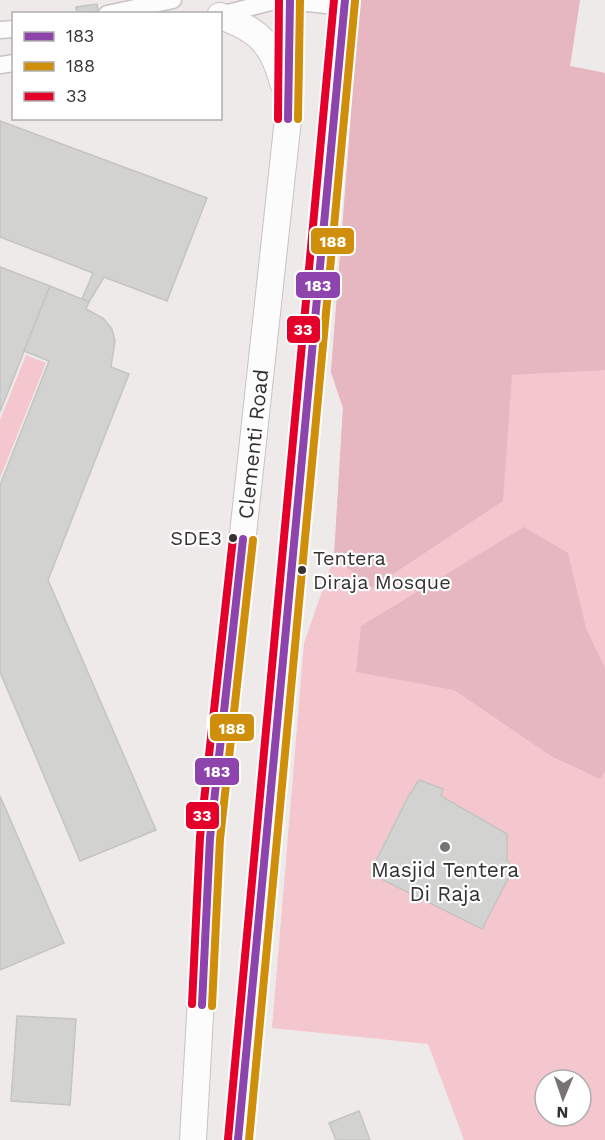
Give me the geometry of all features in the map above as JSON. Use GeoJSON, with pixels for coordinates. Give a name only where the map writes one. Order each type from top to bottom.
{"type":"FeatureCollection","features":[{"type":"Feature","properties":{"kind":"main road","name":"Clementi Road"},"geometry":{"type":"LineString","coordinates":[[193,1140],[210,838],[288,119],[290,1]]}},
{"type":"Feature","properties":{"kind":"main road"},"geometry":{"type":"LineString","coordinates":[[238,1140],[344,3]]}},
{"type":"Feature","properties":{"kind":"main road"},"geometry":{"type":"LineString","coordinates":[[222,16],[250,29],[264,40],[272,51],[284,91],[288,119]]}},
{"type":"Feature","properties":{"kind":"street"},"geometry":{"type":"LineString","coordinates":[[116,12],[173,0]]}},
{"type":"Feature","properties":{"kind":"street"},"geometry":{"type":"LineString","coordinates":[[222,14],[271,2],[344,3]]}},
{"type":"Feature","properties":{"kind":"shaded area"},"geometry":{"type":"Polygon","coordinates":[[[360,0],[580,0],[570,66],[605,73],[605,1140],[464,1140],[428,1044],[272,1028],[304,643],[334,557],[343,408],[331,372],[360,0]]]}},
{"type":"Feature","properties":{"kind":"shaded area"},"geometry":{"type":"Polygon","coordinates":[[[360,0],[580,0],[570,66],[605,73],[605,370],[512,375],[503,501],[372,588],[334,557],[343,408],[331,372],[360,0]]]}},
{"type":"Feature","properties":{"kind":"shaded area"},"geometry":{"type":"Polygon","coordinates":[[[26,355],[46,363],[0,478],[0,420],[26,355]]]}},
{"type":"Feature","properties":{"kind":"shaded area"},"geometry":{"type":"Polygon","coordinates":[[[524,527],[568,553],[586,628],[605,668],[605,772],[600,779],[551,756],[454,690],[356,672],[361,626],[524,527]]]}},
{"type":"Feature","properties":{"kind":"building"},"geometry":{"type":"Polygon","coordinates":[[[97,4],[98,11],[77,12],[76,7],[97,4]]]}},
{"type":"Feature","properties":{"kind":"building"},"geometry":{"type":"Polygon","coordinates":[[[0,121],[207,198],[167,301],[104,277],[89,302],[82,299],[93,273],[0,237],[0,121]]]}},
{"type":"Feature","properties":{"kind":"building"},"geometry":{"type":"Polygon","coordinates":[[[0,267],[50,286],[0,412],[0,267]]]}},
{"type":"Feature","properties":{"kind":"building"},"geometry":{"type":"Polygon","coordinates":[[[50,286],[89,302],[86,309],[103,318],[112,329],[115,341],[111,367],[129,374],[48,580],[156,830],[80,861],[0,672],[0,485],[49,361],[24,351],[50,286]]]}},
{"type":"Feature","properties":{"kind":"building","name":"Masjid Tentera Di Raja"},"geometry":{"type":"Polygon","coordinates":[[[419,780],[443,789],[441,796],[507,834],[507,860],[513,869],[482,929],[383,880],[376,861],[419,780]]]}},
{"type":"Feature","properties":{"kind":"building"},"geometry":{"type":"Polygon","coordinates":[[[0,796],[64,943],[0,970],[0,796]]]}},
{"type":"Feature","properties":{"kind":"building"},"geometry":{"type":"Polygon","coordinates":[[[17,1016],[76,1019],[70,1105],[11,1101],[17,1016]]]}},
{"type":"Feature","properties":{"kind":"building"},"geometry":{"type":"Polygon","coordinates":[[[359,1111],[370,1140],[336,1140],[329,1123],[359,1111]]]}},
{"type":"Feature","properties":{"kind":"transit line","name":"33"},"geometry":{"type":"LineString","coordinates":[[278,119],[279,0]]}},
{"type":"Feature","properties":{"kind":"transit line","name":"183"},"geometry":{"type":"LineString","coordinates":[[288,119],[290,0]]}},
{"type":"Feature","properties":{"kind":"transit line","name":"188"},"geometry":{"type":"LineString","coordinates":[[298,119],[300,0]]}},
{"type":"Feature","properties":{"kind":"transit line","name":"33"},"geometry":{"type":"LineString","coordinates":[[228,1139],[334,0]]}},
{"type":"Feature","properties":{"kind":"transit line","name":"183"},"geometry":{"type":"LineString","coordinates":[[238,1140],[345,0]]}},
{"type":"Feature","properties":{"kind":"transit line","name":"188"},"geometry":{"type":"LineString","coordinates":[[249,1140],[355,1]]}},
{"type":"Feature","properties":{"kind":"transit line","name":"33"},"geometry":{"type":"LineString","coordinates":[[192,1004],[200,837],[233,538]]}},
{"type":"Feature","properties":{"kind":"transit line","name":"183"},"geometry":{"type":"LineString","coordinates":[[202,1005],[210,838],[243,539]]}},
{"type":"Feature","properties":{"kind":"transit line","name":"188"},"geometry":{"type":"LineString","coordinates":[[212,1006],[220,839],[253,540]]}},
{"type":"Feature","properties":{"kind":"place","name":"SDE3"},"geometry":{"type":"Point","coordinates":[233,538]}},
{"type":"Feature","properties":{"kind":"place","name":"Tentera Diraja Mosque"},"geometry":{"type":"Point","coordinates":[302,570]}},
{"type":"Feature","properties":{"kind":"place","name":"Masjid Tentera Di Raja"},"geometry":{"type":"Point","coordinates":[445,847]}}]}
